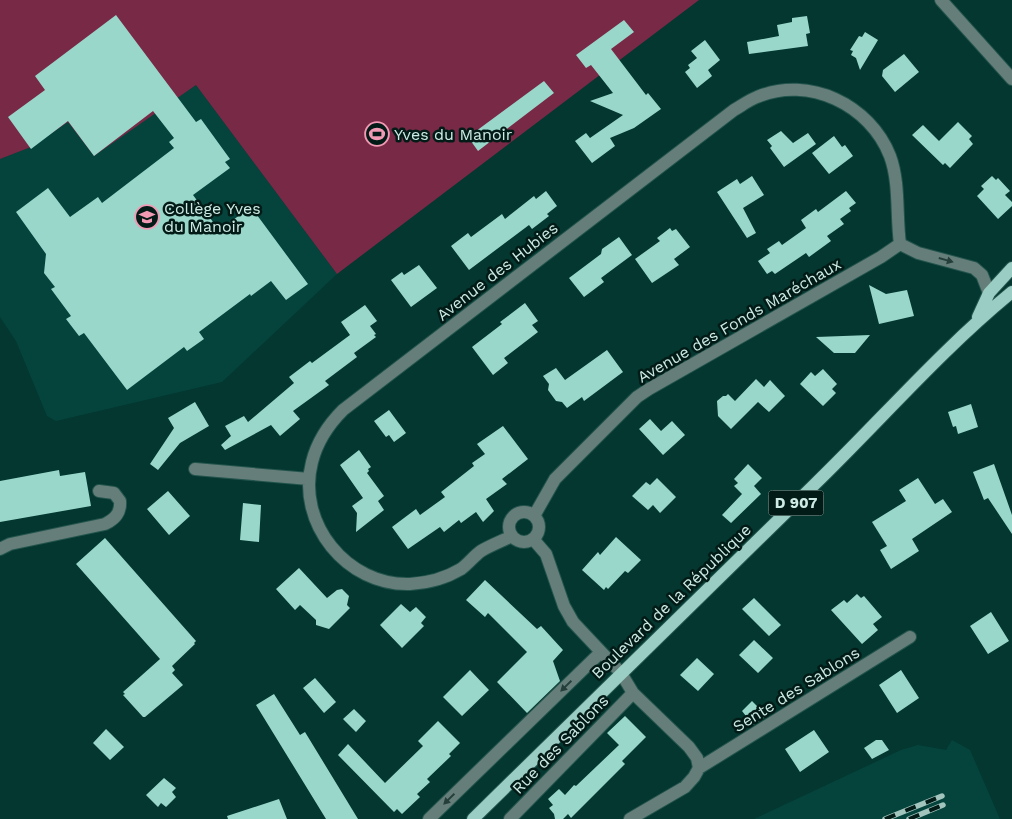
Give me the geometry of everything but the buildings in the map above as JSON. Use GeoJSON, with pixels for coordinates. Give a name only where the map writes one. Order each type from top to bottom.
{"type":"FeatureCollection","features":[{"type":"Feature","properties":{"kind":"main road","name":"Boulevard de la République"},"geometry":{"type":"LineString","coordinates":[[976,321],[989,292],[1012,268]]}},
{"type":"Feature","properties":{"kind":"main road","name":"Boulevard de la République"},"geometry":{"type":"LineString","coordinates":[[473,819],[616,677],[816,484],[976,321],[1012,292]]}},
{"type":"Feature","properties":{"kind":"street"},"geometry":{"type":"LineString","coordinates":[[941,0],[1012,79]]}},
{"type":"Feature","properties":{"kind":"street","name":"Avenue des Hubies"},"geometry":{"type":"LineString","coordinates":[[512,536],[481,552],[462,568],[433,580],[411,584],[397,583],[374,577],[356,569],[344,560],[330,545],[316,520],[310,502],[309,479],[319,442],[332,422],[343,410],[734,110],[757,97],[773,92],[797,90],[817,92],[846,104],[865,118],[881,138],[890,157],[895,181],[900,244]]}},
{"type":"Feature","properties":{"kind":"street"},"geometry":{"type":"LineString","coordinates":[[900,244],[918,253],[974,268],[982,275],[989,292]]}},
{"type":"Feature","properties":{"kind":"street","name":"Avenue des Fonds Maréchaux"},"geometry":{"type":"LineString","coordinates":[[534,516],[555,479],[637,397],[881,257],[900,244]]}},
{"type":"Feature","properties":{"kind":"street"},"geometry":{"type":"LineString","coordinates":[[195,469],[309,479]]}},
{"type":"Feature","properties":{"kind":"street"},"geometry":{"type":"LineString","coordinates":[[0,549],[10,544],[105,524],[111,521],[119,513],[120,501],[114,493],[99,491]]}},
{"type":"Feature","properties":{"kind":"street"},"geometry":{"type":"LineString","coordinates":[[525,512],[534,516],[539,528],[533,539],[525,542],[516,540],[509,528],[512,518],[525,512]]}},
{"type":"Feature","properties":{"kind":"street"},"geometry":{"type":"LineString","coordinates":[[533,539],[546,554],[568,614],[601,652],[616,677]]}},
{"type":"Feature","properties":{"kind":"street","name":"Sente des Sablons"},"geometry":{"type":"LineString","coordinates":[[699,768],[910,637]]}},
{"type":"Feature","properties":{"kind":"street"},"geometry":{"type":"LineString","coordinates":[[429,819],[601,652]]}},
{"type":"Feature","properties":{"kind":"street","name":"Rue des Sablons"},"geometry":{"type":"LineString","coordinates":[[616,677],[689,747],[697,758],[699,768]]}},
{"type":"Feature","properties":{"kind":"street","name":"Rue des Sablons"},"geometry":{"type":"LineString","coordinates":[[510,819],[633,693]]}},
{"type":"Feature","properties":{"kind":"street"},"geometry":{"type":"LineString","coordinates":[[630,819],[685,787],[699,768]]}},
{"type":"Feature","properties":{"kind":"shaded area","name":"Yves du Manoir"},"geometry":{"type":"Polygon","coordinates":[[[0,0],[699,0],[337,274],[196,85],[94,156],[68,122],[31,147],[0,159],[0,0]]]}},
{"type":"Feature","properties":{"kind":"shaded area","name":"Collège Yves du Manoir"},"geometry":{"type":"Polygon","coordinates":[[[196,85],[337,274],[222,382],[56,421],[47,416],[16,341],[0,317],[0,159],[31,147],[68,121],[94,155],[196,85]]]}},
{"type":"Feature","properties":{"kind":"shaded area"},"geometry":{"type":"Polygon","coordinates":[[[952,740],[970,750],[1000,819],[754,819],[901,750],[918,745],[946,750],[952,740]]]}},
{"type":"Feature","properties":{"kind":"railway"},"geometry":{"type":"LineString","coordinates":[[885,819],[942,796]]}},
{"type":"Feature","properties":{"kind":"railway"},"geometry":{"type":"LineString","coordinates":[[909,819],[943,805]]}},
{"type":"Feature","properties":{"kind":"place","name":"Yves du Manoir"},"geometry":{"type":"Point","coordinates":[377,134]}},
{"type":"Feature","properties":{"kind":"place","name":"Collège Yves du Manoir"},"geometry":{"type":"Point","coordinates":[147,217]}}]}
